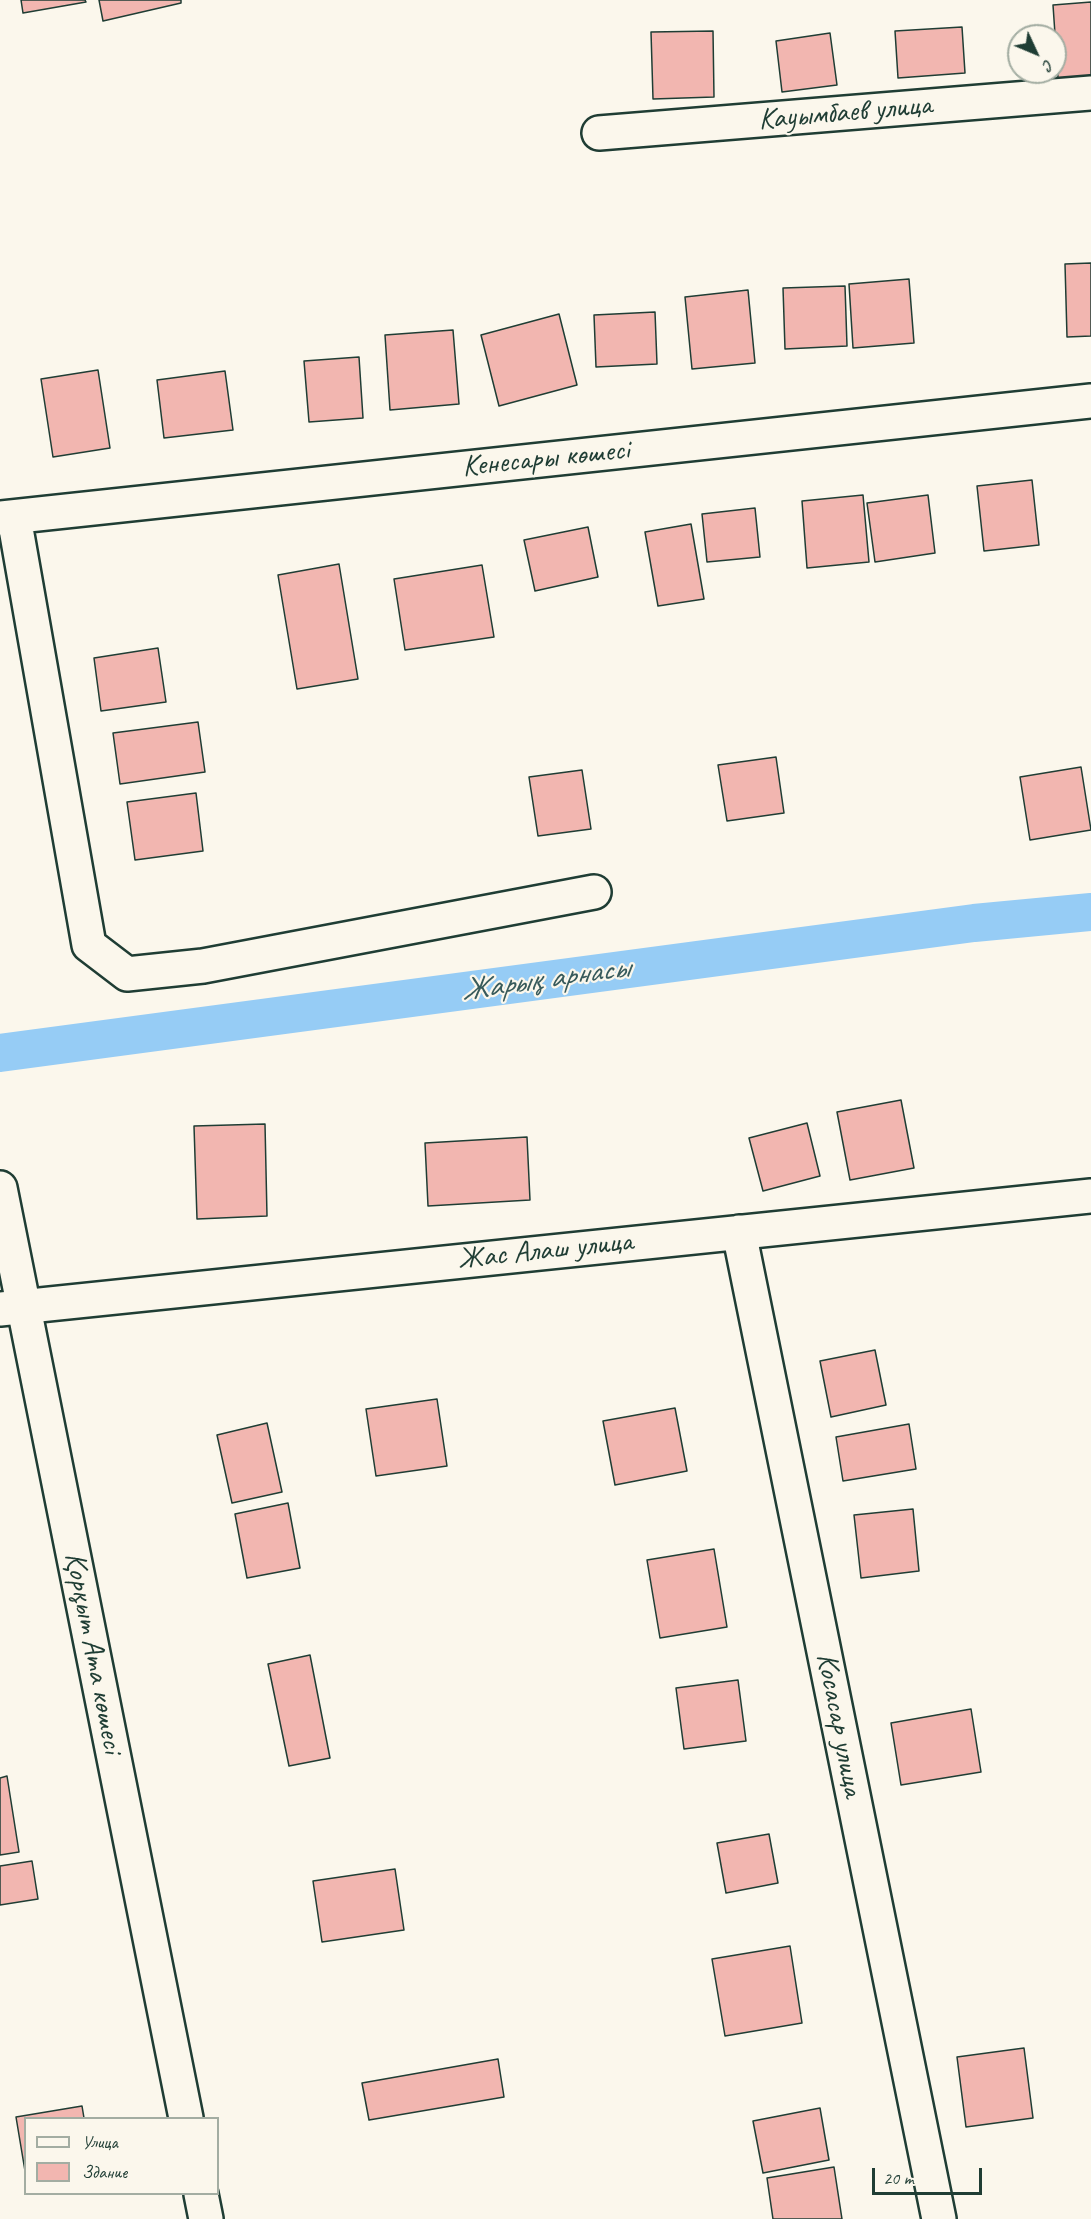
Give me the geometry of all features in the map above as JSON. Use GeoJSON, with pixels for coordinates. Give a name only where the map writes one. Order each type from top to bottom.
{"type":"FeatureCollection","features":[{"type":"Feature","properties":{"kind":"street","name":"Кауымбаев улица"},"geometry":{"type":"LineString","coordinates":[[599,133],[1091,93]]}},
{"type":"Feature","properties":{"kind":"street","name":"Кенесары көшесі"},"geometry":{"type":"LineString","coordinates":[[7,517],[1091,401]]}},
{"type":"Feature","properties":{"kind":"street"},"geometry":{"type":"LineString","coordinates":[[7,517],[89,945],[127,974],[203,966],[594,892]]}},
{"type":"Feature","properties":{"kind":"street","name":"Қорқыт Ата көшесі"},"geometry":{"type":"LineString","coordinates":[[0,1188],[11,1306],[186,2117]]}},
{"type":"Feature","properties":{"kind":"street","name":"Жас Алаш улица"},"geometry":{"type":"LineString","coordinates":[[11,1306],[1091,1196]]}},
{"type":"Feature","properties":{"kind":"street","name":"Косасар улица"},"geometry":{"type":"LineString","coordinates":[[739,1232],[939,2219]]}},
{"type":"Feature","properties":{"kind":"street"},"geometry":{"type":"LineString","coordinates":[[201,2195],[206,2219]]}},
{"type":"Feature","properties":{"kind":"building"},"geometry":{"type":"Polygon","coordinates":[[[21,0],[85,0],[86,2],[23,13],[21,0]]]}},
{"type":"Feature","properties":{"kind":"building"},"geometry":{"type":"Polygon","coordinates":[[[99,0],[181,0],[181,3],[103,21],[99,0]]]}},
{"type":"Feature","properties":{"kind":"building"},"geometry":{"type":"Polygon","coordinates":[[[1091,2],[1091,76],[1067,77],[1067,24],[1054,24],[1053,5],[1091,2]]]}},
{"type":"Feature","properties":{"kind":"building"},"geometry":{"type":"Polygon","coordinates":[[[962,27],[965,73],[898,78],[895,31],[962,27]]]}},
{"type":"Feature","properties":{"kind":"building"},"geometry":{"type":"Polygon","coordinates":[[[713,31],[714,97],[653,99],[651,32],[713,31]]]}},
{"type":"Feature","properties":{"kind":"building"},"geometry":{"type":"Polygon","coordinates":[[[830,33],[837,85],[782,92],[776,41],[830,33]]]}},
{"type":"Feature","properties":{"kind":"building"},"geometry":{"type":"Polygon","coordinates":[[[1091,263],[1091,336],[1067,337],[1065,264],[1091,263]]]}},
{"type":"Feature","properties":{"kind":"building"},"geometry":{"type":"Polygon","coordinates":[[[909,279],[914,343],[853,348],[849,284],[909,279]]]}},
{"type":"Feature","properties":{"kind":"building"},"geometry":{"type":"Polygon","coordinates":[[[845,286],[847,346],[785,349],[783,288],[845,286]]]}},
{"type":"Feature","properties":{"kind":"building"},"geometry":{"type":"Polygon","coordinates":[[[748,290],[755,363],[692,369],[685,297],[748,290]]]}},
{"type":"Feature","properties":{"kind":"building"},"geometry":{"type":"Polygon","coordinates":[[[655,312],[657,364],[596,367],[594,315],[655,312]]]}},
{"type":"Feature","properties":{"kind":"building"},"geometry":{"type":"Polygon","coordinates":[[[559,314],[577,385],[499,406],[481,335],[559,314]]]}},
{"type":"Feature","properties":{"kind":"building"},"geometry":{"type":"Polygon","coordinates":[[[453,330],[459,404],[390,410],[385,335],[453,330]]]}},
{"type":"Feature","properties":{"kind":"building"},"geometry":{"type":"Polygon","coordinates":[[[359,357],[363,418],[309,422],[304,361],[359,357]]]}},
{"type":"Feature","properties":{"kind":"building"},"geometry":{"type":"Polygon","coordinates":[[[98,370],[110,448],[53,457],[41,379],[98,370]]]}},
{"type":"Feature","properties":{"kind":"building"},"geometry":{"type":"Polygon","coordinates":[[[225,371],[233,430],[164,438],[157,380],[225,371]]]}},
{"type":"Feature","properties":{"kind":"building"},"geometry":{"type":"Polygon","coordinates":[[[1032,480],[1039,545],[984,551],[977,486],[1032,480]]]}},
{"type":"Feature","properties":{"kind":"building"},"geometry":{"type":"Polygon","coordinates":[[[863,495],[869,562],[807,568],[802,501],[863,495]]]}},
{"type":"Feature","properties":{"kind":"building"},"geometry":{"type":"Polygon","coordinates":[[[928,495],[935,553],[875,562],[867,503],[928,495]]]}},
{"type":"Feature","properties":{"kind":"building"},"geometry":{"type":"Polygon","coordinates":[[[755,508],[760,557],[707,562],[702,514],[755,508]]]}},
{"type":"Feature","properties":{"kind":"building"},"geometry":{"type":"Polygon","coordinates":[[[691,524],[704,599],[658,606],[645,532],[691,524]]]}},
{"type":"Feature","properties":{"kind":"building"},"geometry":{"type":"Polygon","coordinates":[[[588,527],[598,577],[535,591],[524,540],[588,527]]]}},
{"type":"Feature","properties":{"kind":"building"},"geometry":{"type":"Polygon","coordinates":[[[339,564],[358,679],[297,689],[278,575],[339,564]]]}},
{"type":"Feature","properties":{"kind":"building"},"geometry":{"type":"Polygon","coordinates":[[[482,565],[494,637],[405,650],[394,579],[482,565]]]}},
{"type":"Feature","properties":{"kind":"building"},"geometry":{"type":"Polygon","coordinates":[[[158,648],[166,702],[101,711],[94,658],[158,648]]]}},
{"type":"Feature","properties":{"kind":"building"},"geometry":{"type":"Polygon","coordinates":[[[198,722],[205,772],[120,784],[113,733],[198,722]]]}},
{"type":"Feature","properties":{"kind":"building"},"geometry":{"type":"Polygon","coordinates":[[[776,757],[784,813],[727,821],[718,765],[776,757]]]}},
{"type":"Feature","properties":{"kind":"building"},"geometry":{"type":"Polygon","coordinates":[[[1081,767],[1091,830],[1030,840],[1020,777],[1081,767]]]}},
{"type":"Feature","properties":{"kind":"building"},"geometry":{"type":"Polygon","coordinates":[[[582,770],[591,829],[538,836],[529,777],[582,770]]]}},
{"type":"Feature","properties":{"kind":"building"},"geometry":{"type":"Polygon","coordinates":[[[196,793],[203,851],[135,860],[127,802],[196,793]]]}},
{"type":"Feature","properties":{"kind":"building"},"geometry":{"type":"Polygon","coordinates":[[[901,1100],[914,1168],[850,1180],[837,1112],[901,1100]]]}},
{"type":"Feature","properties":{"kind":"building"},"geometry":{"type":"Polygon","coordinates":[[[807,1123],[820,1176],[763,1191],[749,1138],[807,1123]]]}},
{"type":"Feature","properties":{"kind":"building"},"geometry":{"type":"Polygon","coordinates":[[[265,1124],[267,1216],[197,1219],[194,1126],[265,1124]]]}},
{"type":"Feature","properties":{"kind":"building"},"geometry":{"type":"Polygon","coordinates":[[[527,1137],[530,1200],[428,1206],[425,1143],[527,1137]]]}},
{"type":"Feature","properties":{"kind":"building"},"geometry":{"type":"Polygon","coordinates":[[[875,1350],[886,1405],[831,1417],[820,1361],[875,1350]]]}},
{"type":"Feature","properties":{"kind":"building"},"geometry":{"type":"Polygon","coordinates":[[[437,1399],[447,1466],[376,1476],[366,1409],[437,1399]]]}},
{"type":"Feature","properties":{"kind":"building"},"geometry":{"type":"Polygon","coordinates":[[[675,1408],[687,1471],[615,1485],[603,1421],[675,1408]]]}},
{"type":"Feature","properties":{"kind":"building"},"geometry":{"type":"Polygon","coordinates":[[[267,1423],[282,1492],[232,1503],[217,1435],[267,1423]]]}},
{"type":"Feature","properties":{"kind":"building"},"geometry":{"type":"Polygon","coordinates":[[[909,1424],[916,1469],[843,1481],[836,1437],[909,1424]]]}},
{"type":"Feature","properties":{"kind":"building"},"geometry":{"type":"Polygon","coordinates":[[[288,1503],[300,1568],[247,1578],[235,1514],[288,1503]]]}},
{"type":"Feature","properties":{"kind":"building"},"geometry":{"type":"Polygon","coordinates":[[[913,1509],[919,1571],[861,1578],[854,1515],[913,1509]]]}},
{"type":"Feature","properties":{"kind":"building"},"geometry":{"type":"Polygon","coordinates":[[[714,1549],[727,1627],[660,1638],[647,1560],[714,1549]]]}},
{"type":"Feature","properties":{"kind":"building"},"geometry":{"type":"Polygon","coordinates":[[[310,1655],[330,1758],[289,1766],[268,1664],[310,1655]]]}},
{"type":"Feature","properties":{"kind":"building"},"geometry":{"type":"Polygon","coordinates":[[[738,1680],[746,1741],[684,1749],[676,1688],[738,1680]]]}},
{"type":"Feature","properties":{"kind":"building"},"geometry":{"type":"Polygon","coordinates":[[[971,1709],[981,1772],[901,1785],[891,1723],[971,1709]]]}},
{"type":"Feature","properties":{"kind":"building"},"geometry":{"type":"Polygon","coordinates":[[[7,1776],[19,1852],[0,1855],[0,1778],[7,1776]]]}},
{"type":"Feature","properties":{"kind":"building"},"geometry":{"type":"Polygon","coordinates":[[[769,1834],[778,1883],[726,1893],[717,1843],[769,1834]]]}},
{"type":"Feature","properties":{"kind":"building"},"geometry":{"type":"Polygon","coordinates":[[[32,1861],[38,1899],[0,1905],[0,1866],[32,1861]]]}},
{"type":"Feature","properties":{"kind":"building"},"geometry":{"type":"Polygon","coordinates":[[[395,1869],[404,1930],[322,1942],[313,1881],[395,1869]]]}},
{"type":"Feature","properties":{"kind":"building"},"geometry":{"type":"Polygon","coordinates":[[[790,1946],[802,2023],[725,2036],[712,1959],[790,1946]]]}},
{"type":"Feature","properties":{"kind":"building"},"geometry":{"type":"Polygon","coordinates":[[[1024,2048],[1033,2118],[966,2127],[957,2057],[1024,2048]]]}},
{"type":"Feature","properties":{"kind":"building"},"geometry":{"type":"Polygon","coordinates":[[[498,2059],[504,2097],[369,2120],[362,2083],[498,2059]]]}},
{"type":"Feature","properties":{"kind":"building"},"geometry":{"type":"Polygon","coordinates":[[[82,2106],[84,2117],[24,2117],[24,2165],[16,2117],[82,2106]]]}},
{"type":"Feature","properties":{"kind":"building"},"geometry":{"type":"Polygon","coordinates":[[[820,2108],[829,2160],[763,2173],[753,2121],[820,2108]]]}},
{"type":"Feature","properties":{"kind":"building"},"geometry":{"type":"Polygon","coordinates":[[[834,2167],[842,2219],[773,2219],[767,2178],[834,2167]]]}},
{"type":"Feature","properties":{"kind":"waterway","name":"Жарық арнасы"},"geometry":{"type":"LineString","coordinates":[[0,1053],[974,923],[1091,912]]}}]}
